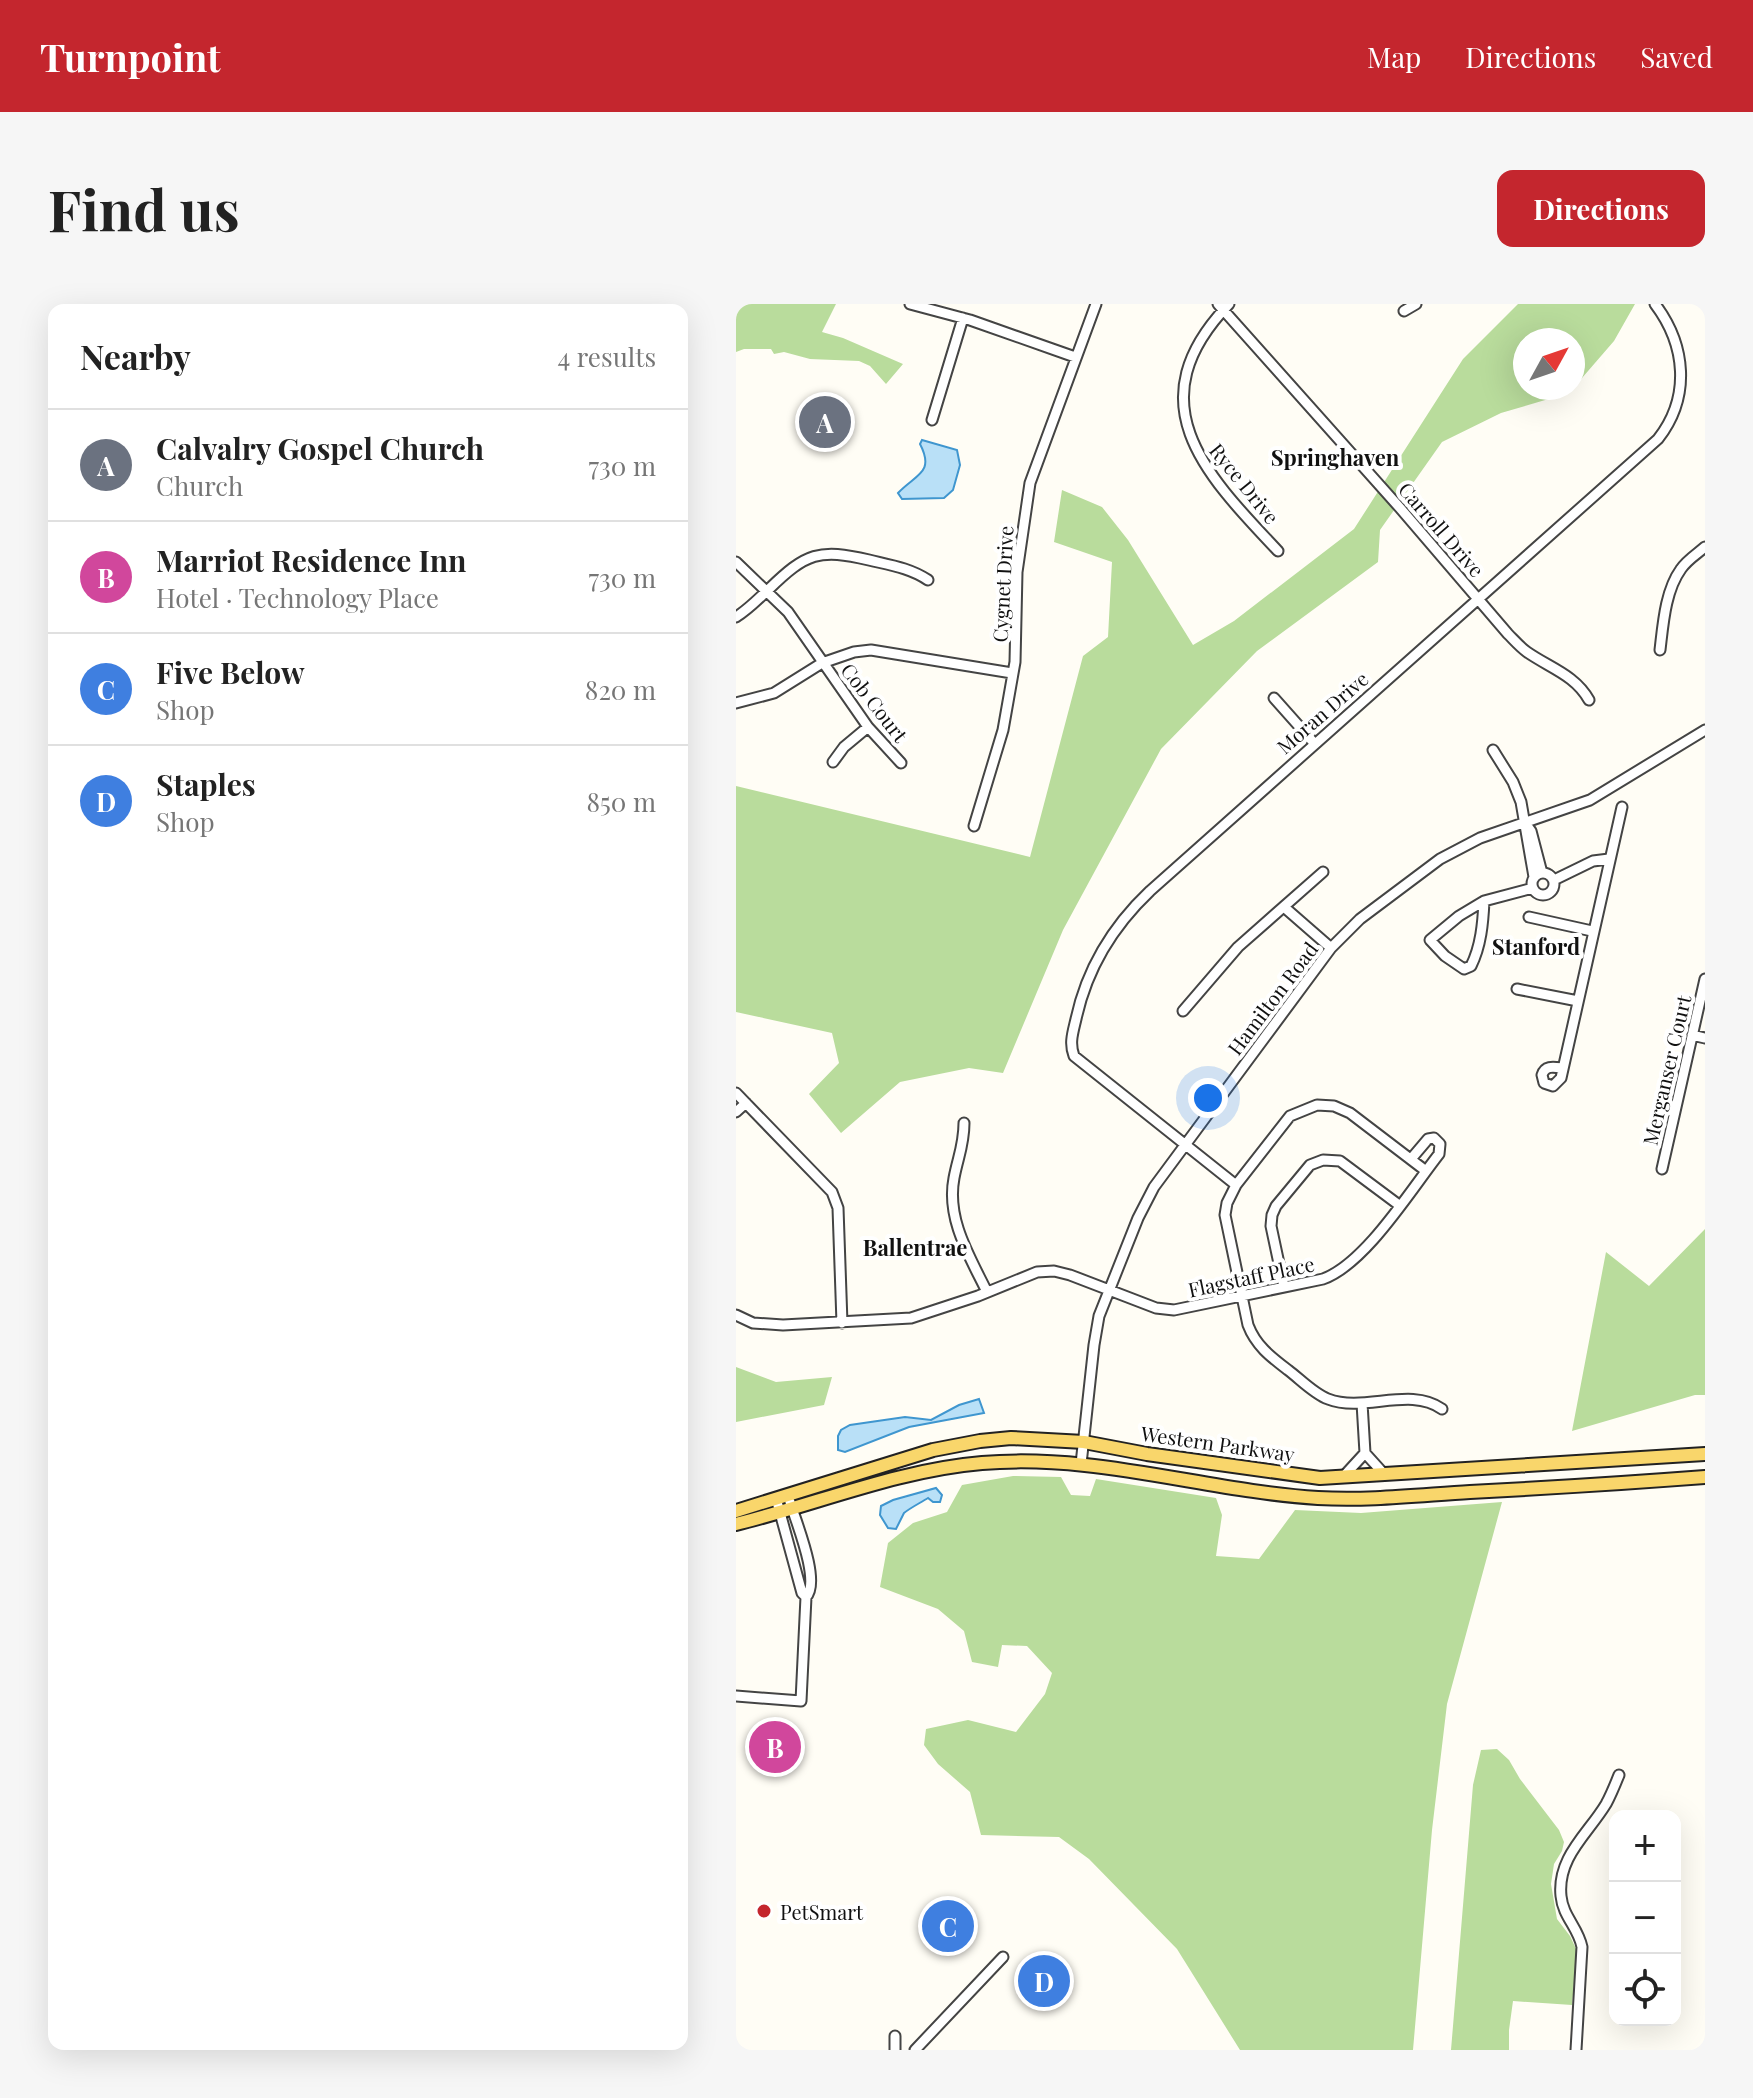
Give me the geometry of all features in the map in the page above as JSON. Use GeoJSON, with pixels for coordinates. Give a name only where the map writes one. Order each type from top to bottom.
{"type":"FeatureCollection","features":[{"type":"Feature","properties":{"kind":"main road","name":"Western Parkway"},"geometry":{"type":"LineString","coordinates":[[736,1511],[951,1445],[1011,1438],[1084,1442],[1320,1478],[1705,1454]]}},
{"type":"Feature","properties":{"kind":"main road","name":"Western Parkway"},"geometry":{"type":"LineString","coordinates":[[736,1524],[957,1465],[1020,1461],[1081,1464],[1322,1498],[1705,1477]]}},
{"type":"Feature","properties":{"kind":"main road"},"geometry":{"type":"LineString","coordinates":[[1617,1461],[1619,1483]]}},
{"type":"Feature","properties":{"kind":"street"},"geometry":{"type":"LineString","coordinates":[[910,304],[963,318],[1075,357]]}},
{"type":"Feature","properties":{"kind":"street","name":"Cygnet Drive"},"geometry":{"type":"LineString","coordinates":[[974,826],[1003,730],[1017,648],[1017,572],[1030,483],[1096,304]]}},
{"type":"Feature","properties":{"kind":"street"},"geometry":{"type":"LineString","coordinates":[[1404,311],[1416,304]]}},
{"type":"Feature","properties":{"kind":"street","name":"Moran Drive"},"geometry":{"type":"LineString","coordinates":[[1185,1145],[1074,1056],[1071,1039],[1079,1003],[1093,965],[1129,912],[1314,743],[1652,446],[1667,425],[1678,400],[1680,357],[1671,328],[1655,304]]}},
{"type":"Feature","properties":{"kind":"street","name":"Carroll Drive"},"geometry":{"type":"LineString","coordinates":[[1224,306],[1524,650],[1571,678],[1582,687],[1589,700]]}},
{"type":"Feature","properties":{"kind":"street","name":"Ryce Drive"},"geometry":{"type":"LineString","coordinates":[[1224,306],[1201,340],[1186,379],[1183,407],[1188,433],[1199,459],[1278,551]]}},
{"type":"Feature","properties":{"kind":"street"},"geometry":{"type":"LineString","coordinates":[[932,420],[963,318]]}},
{"type":"Feature","properties":{"kind":"street"},"geometry":{"type":"LineString","coordinates":[[1660,650],[1674,582],[1686,563],[1705,547]]}},
{"type":"Feature","properties":{"kind":"street"},"geometry":{"type":"LineString","coordinates":[[736,617],[797,564],[811,556],[832,553],[914,571],[928,580]]}},
{"type":"Feature","properties":{"kind":"street","name":"Cob Court"},"geometry":{"type":"LineString","coordinates":[[736,562],[768,590],[797,624],[868,727],[901,763]]}},
{"type":"Feature","properties":{"kind":"street"},"geometry":{"type":"LineString","coordinates":[[736,703],[774,693],[822,663],[854,652],[871,650],[1012,673]]}},
{"type":"Feature","properties":{"kind":"street"},"geometry":{"type":"LineString","coordinates":[[1274,698],[1314,743]]}},
{"type":"Feature","properties":{"kind":"street"},"geometry":{"type":"LineString","coordinates":[[833,762],[844,747],[868,727]]}},
{"type":"Feature","properties":{"kind":"street","name":"Hamilton Road"},"geometry":{"type":"LineString","coordinates":[[1081,1464],[1099,1316],[1138,1218],[1154,1187],[1331,948],[1360,919],[1440,859],[1480,838],[1590,800],[1705,730]]}},
{"type":"Feature","properties":{"kind":"street"},"geometry":{"type":"LineString","coordinates":[[1484,901],[1475,958],[1471,966],[1464,969],[1439,951],[1430,940],[1459,916],[1484,901],[1536,879],[1549,874],[1554,880],[1554,887],[1546,895],[1538,894],[1536,879],[1525,832],[1526,824],[1518,792],[1493,750]]}},
{"type":"Feature","properties":{"kind":"street"},"geometry":{"type":"LineString","coordinates":[[1562,1068],[1622,807]]}},
{"type":"Feature","properties":{"kind":"street"},"geometry":{"type":"LineString","coordinates":[[1554,880],[1593,861],[1609,859]]}},
{"type":"Feature","properties":{"kind":"street"},"geometry":{"type":"LineString","coordinates":[[1183,1011],[1236,949],[1323,872]]}},
{"type":"Feature","properties":{"kind":"street"},"geometry":{"type":"LineString","coordinates":[[1284,907],[1331,948]]}},
{"type":"Feature","properties":{"kind":"street"},"geometry":{"type":"LineString","coordinates":[[1529,917],[1592,931]]}},
{"type":"Feature","properties":{"kind":"street","name":"Merganser Court"},"geometry":{"type":"LineString","coordinates":[[1662,1169],[1705,979]]}},
{"type":"Feature","properties":{"kind":"street"},"geometry":{"type":"LineString","coordinates":[[1517,989],[1578,1001]]}},
{"type":"Feature","properties":{"kind":"street"},"geometry":{"type":"LineString","coordinates":[[1692,1035],[1705,1038]]}},
{"type":"Feature","properties":{"kind":"street"},"geometry":{"type":"LineString","coordinates":[[736,1093],[832,1192],[838,1208],[842,1323]]}},
{"type":"Feature","properties":{"kind":"street"},"geometry":{"type":"LineString","coordinates":[[736,1112],[746,1103]]}},
{"type":"Feature","properties":{"kind":"street"},"geometry":{"type":"LineString","coordinates":[[1426,1171],[1350,1113],[1334,1106],[1317,1105],[1290,1116],[1236,1185],[1225,1215],[1241,1297],[1252,1337],[1261,1349],[1329,1400],[1362,1403],[1431,1401],[1442,1409]]}},
{"type":"Feature","properties":{"kind":"street"},"geometry":{"type":"LineString","coordinates":[[964,1123],[964,1145],[954,1179],[953,1205],[958,1230],[987,1292]]}},
{"type":"Feature","properties":{"kind":"street","name":"Flagstaff Place"},"geometry":{"type":"LineString","coordinates":[[736,1315],[753,1323],[842,1323],[911,1318],[1037,1272],[1054,1271],[1168,1310],[1323,1279],[1347,1267],[1362,1253],[1441,1151],[1437,1140],[1431,1138],[1425,1141],[1411,1159]]}},
{"type":"Feature","properties":{"kind":"street"},"geometry":{"type":"LineString","coordinates":[[1185,1145],[1236,1185]]}},
{"type":"Feature","properties":{"kind":"street"},"geometry":{"type":"LineString","coordinates":[[1284,1287],[1271,1226],[1272,1215],[1310,1165],[1323,1160],[1340,1161],[1399,1205]]}},
{"type":"Feature","properties":{"kind":"street"},"geometry":{"type":"LineString","coordinates":[[1362,1403],[1365,1453],[1384,1474]]}},
{"type":"Feature","properties":{"kind":"street"},"geometry":{"type":"LineString","coordinates":[[1343,1477],[1365,1453]]}},
{"type":"Feature","properties":{"kind":"street"},"geometry":{"type":"LineString","coordinates":[[736,1696],[801,1701],[806,1597],[802,1593],[782,1496]]}},
{"type":"Feature","properties":{"kind":"street"},"geometry":{"type":"LineString","coordinates":[[1576,2050],[1582,1947],[1580,1936],[1567,1920],[1561,1898],[1561,1875],[1572,1851],[1605,1805],[1619,1775]]}},
{"type":"Feature","properties":{"kind":"street"},"geometry":{"type":"LineString","coordinates":[[915,2050],[1003,1957]]}},
{"type":"Feature","properties":{"kind":"street"},"geometry":{"type":"LineString","coordinates":[[895,2036],[895,2050]]}},
{"type":"Feature","properties":{"kind":"green space"},"geometry":{"type":"Polygon","coordinates":[[[736,304],[836,304],[822,332],[903,364],[886,384],[870,366],[859,361],[810,359],[784,352],[774,354],[771,349],[736,352],[736,304]]]}},
{"type":"Feature","properties":{"kind":"green space"},"geometry":{"type":"Polygon","coordinates":[[[1518,304],[1635,304],[1614,341],[1585,375],[1585,328],[1513,328],[1513,400],[1545,400],[1501,413],[1442,442],[1380,530],[1378,562],[1257,651],[1161,749],[1063,930],[1003,1073],[969,1068],[900,1082],[841,1133],[809,1094],[839,1063],[832,1033],[736,1012],[736,786],[1030,857],[1083,656],[1108,637],[1112,562],[1054,542],[1062,490],[1102,507],[1128,540],[1193,645],[1234,621],[1354,529],[1463,359],[1518,304]]]}},
{"type":"Feature","properties":{"kind":"green space"},"geometry":{"type":"Polygon","coordinates":[[[1705,1229],[1705,1395],[1695,1395],[1572,1431],[1606,1252],[1649,1286],[1705,1229]]]}},
{"type":"Feature","properties":{"kind":"green space"},"geometry":{"type":"Polygon","coordinates":[[[736,1367],[776,1382],[832,1377],[824,1405],[736,1422],[736,1367]]]}},
{"type":"Feature","properties":{"kind":"green space"},"geometry":{"type":"Polygon","coordinates":[[[1013,1476],[1061,1477],[1071,1495],[1090,1496],[1096,1479],[1216,1498],[1222,1515],[1216,1556],[1259,1559],[1295,1510],[1361,1513],[1502,1502],[1447,1704],[1432,1830],[1413,2050],[1240,2050],[1177,1949],[1089,1859],[1059,1837],[981,1835],[970,1792],[938,1764],[924,1745],[926,1729],[968,1720],[1016,1732],[1045,1694],[1052,1673],[1027,1646],[1002,1645],[998,1667],[972,1662],[964,1631],[938,1609],[880,1587],[888,1543],[913,1523],[947,1512],[962,1485],[1013,1476]]]}},
{"type":"Feature","properties":{"kind":"green space"},"geometry":{"type":"Polygon","coordinates":[[[1497,1749],[1509,1760],[1559,1830],[1564,1842],[1554,1864],[1551,1884],[1557,1919],[1577,1951],[1572,2005],[1513,2001],[1509,2050],[1451,2050],[1473,1785],[1481,1750],[1497,1749]]]}},
{"type":"Feature","properties":{"kind":"water"},"geometry":{"type":"Polygon","coordinates":[[[922,440],[957,450],[960,465],[953,490],[944,498],[902,499],[898,493],[924,467],[922,440]]]}},
{"type":"Feature","properties":{"kind":"water"},"geometry":{"type":"Polygon","coordinates":[[[979,1399],[984,1413],[909,1427],[845,1452],[838,1450],[838,1436],[850,1425],[905,1417],[931,1420],[959,1405],[979,1399]]]}},
{"type":"Feature","properties":{"kind":"water"},"geometry":{"type":"Polygon","coordinates":[[[936,1488],[942,1495],[940,1502],[928,1498],[904,1513],[896,1529],[888,1528],[880,1515],[881,1506],[936,1488]]]}},
{"type":"Feature","properties":{"kind":"place","name":"Calvalry Gospel Church"},"geometry":{"type":"Point","coordinates":[825,422]}},
{"type":"Feature","properties":{"kind":"place","name":"Marriot Residence Inn"},"geometry":{"type":"Point","coordinates":[775,1747]}},
{"type":"Feature","properties":{"kind":"place","name":"PetSmart"},"geometry":{"type":"Point","coordinates":[764,1911]}},
{"type":"Feature","properties":{"kind":"place","name":"Five Below"},"geometry":{"type":"Point","coordinates":[948,1926]}},
{"type":"Feature","properties":{"kind":"place","name":"Staples"},"geometry":{"type":"Point","coordinates":[1044,1981]}},
{"type":"Feature","properties":{"kind":"district","name":"Springhaven"},"geometry":{"type":"Point","coordinates":[1335,457]}},
{"type":"Feature","properties":{"kind":"district","name":"Stanford"},"geometry":{"type":"Point","coordinates":[1536,946]}},
{"type":"Feature","properties":{"kind":"district","name":"Ballentrae"},"geometry":{"type":"Point","coordinates":[915,1247]}}]}
